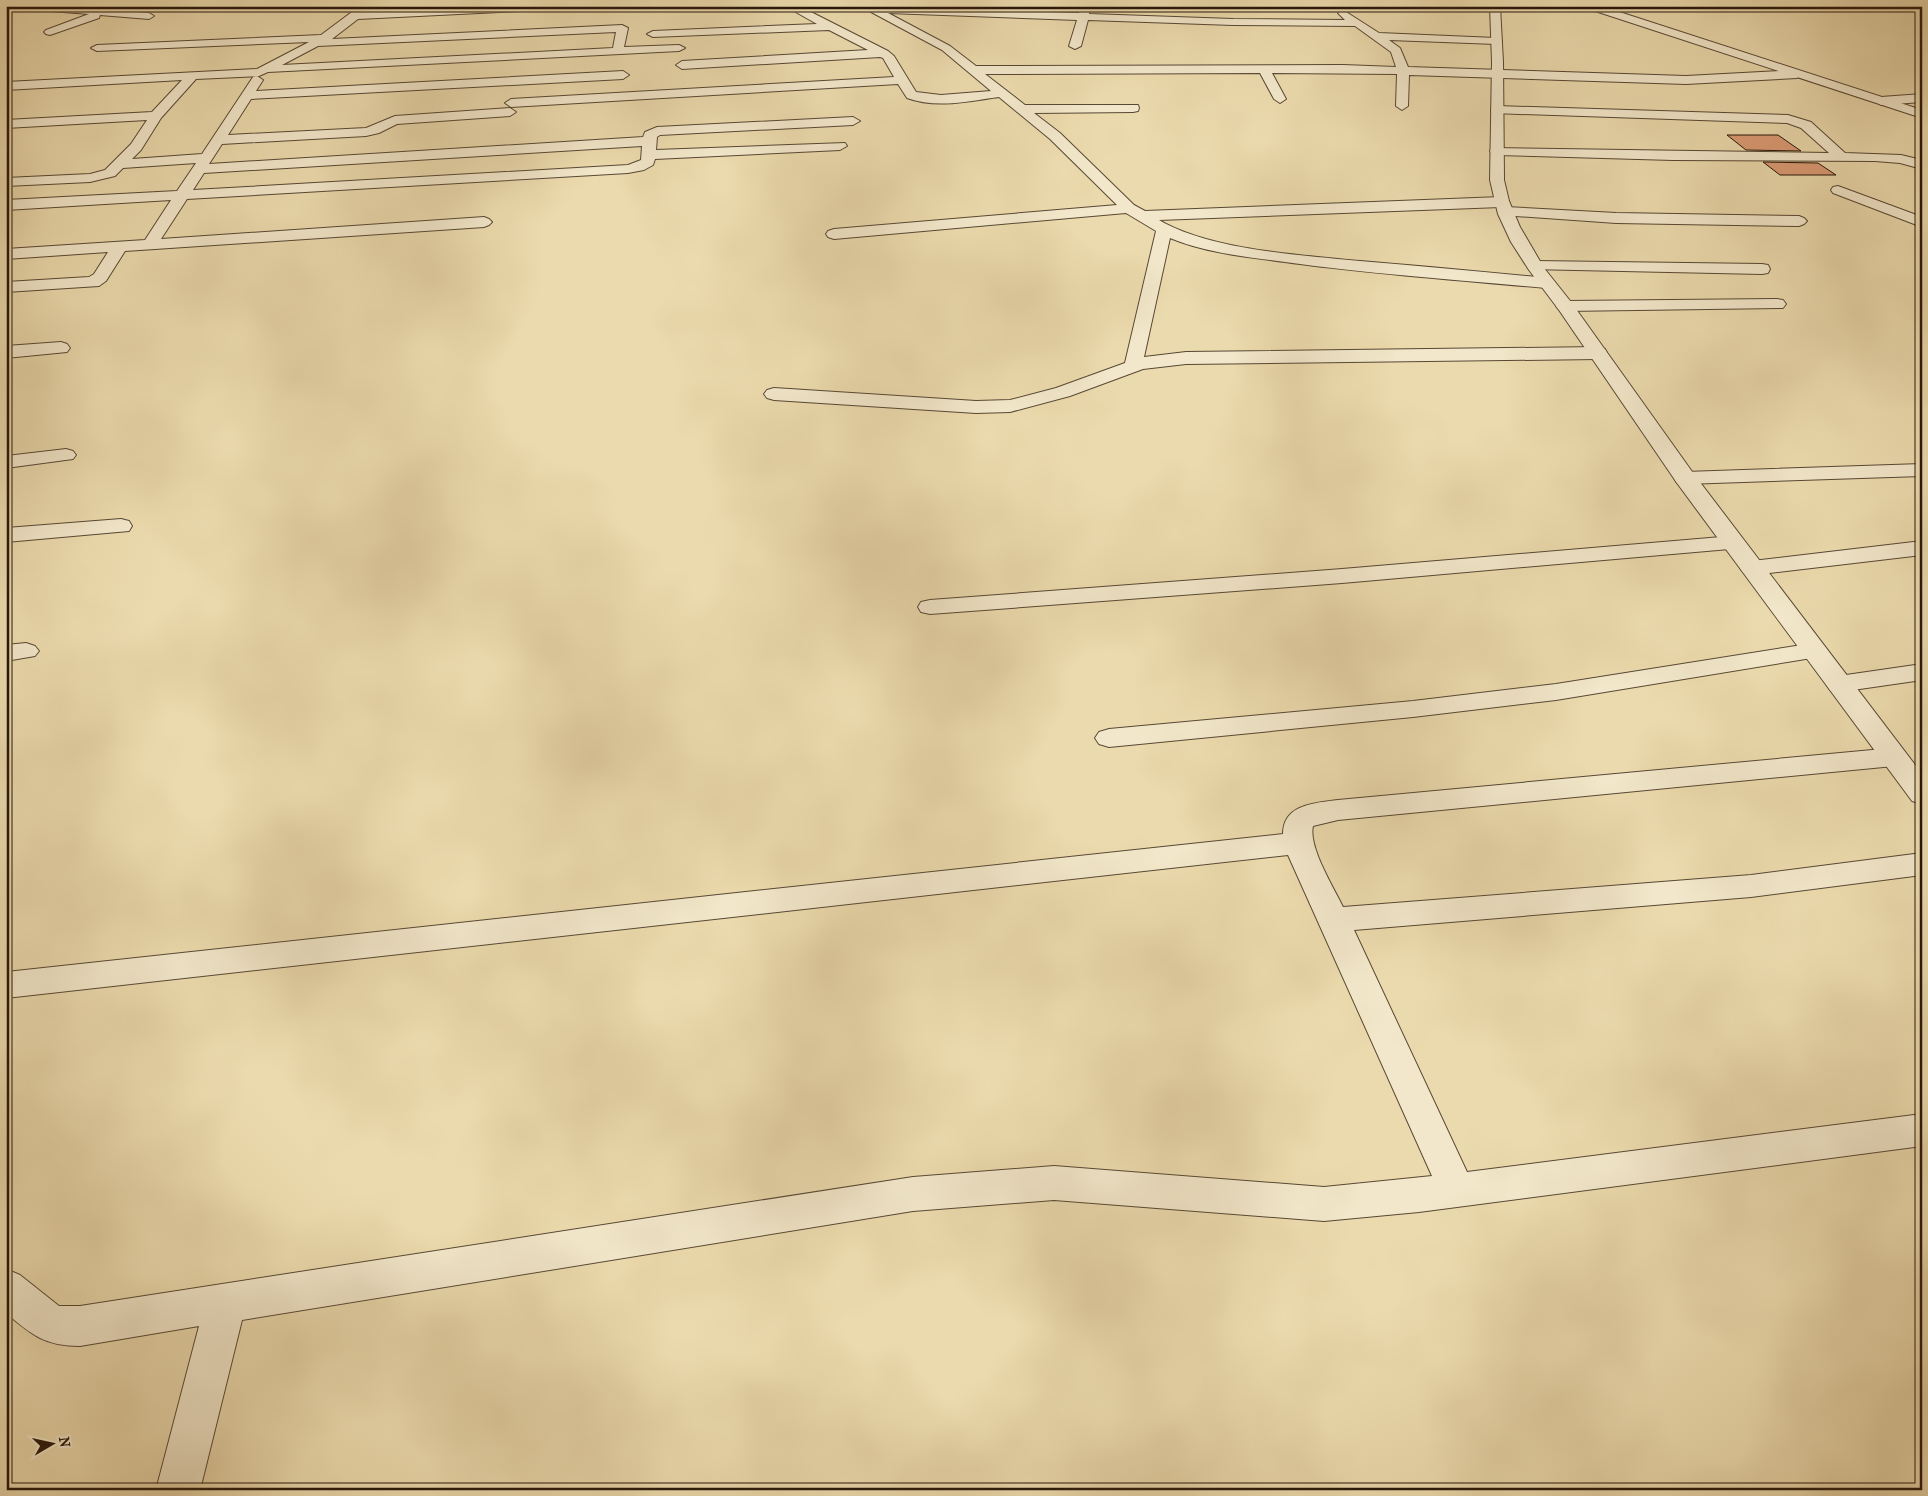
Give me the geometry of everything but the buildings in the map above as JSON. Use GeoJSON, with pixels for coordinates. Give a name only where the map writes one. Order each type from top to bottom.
{"type":"FeatureCollection","features":[{"type":"Feature","properties":{"kind":"highway"},"geometry":{"type":"LineString","coordinates":[[1518,6],[1606,6]]}},
{"type":"Feature","properties":{"kind":"street"},"geometry":{"type":"LineString","coordinates":[[26,6],[149,16]]}},
{"type":"Feature","properties":{"kind":"street"},"geometry":{"type":"LineString","coordinates":[[150,244],[217,140],[266,70],[340,30],[353,16],[367,6]]}},
{"type":"Feature","properties":{"kind":"street"},"geometry":{"type":"LineString","coordinates":[[97,48],[320,40],[492,19],[561,6]]}},
{"type":"Feature","properties":{"kind":"street"},"geometry":{"type":"LineString","coordinates":[[790,6],[884,53],[892,60],[911,95],[920,99],[1002,93]]}},
{"type":"Feature","properties":{"kind":"street"},"geometry":{"type":"LineString","coordinates":[[1333,6],[1396,50],[1402,61],[1403,70],[1402,106]]}},
{"type":"Feature","properties":{"kind":"street"},"geometry":{"type":"LineString","coordinates":[[1495,6],[1498,110],[1496,172],[1503,207],[1546,284],[1565,306],[1685,478],[1922,794]]}},
{"type":"Feature","properties":{"kind":"street"},"geometry":{"type":"LineString","coordinates":[[1593,7],[1922,114]]}},
{"type":"Feature","properties":{"kind":"street"},"geometry":{"type":"LineString","coordinates":[[868,8],[1085,12],[1233,22],[1357,24]]}},
{"type":"Feature","properties":{"kind":"street"},"geometry":{"type":"LineString","coordinates":[[868,8],[935,42],[1055,136],[1135,212],[1188,240],[1241,251],[1312,261],[1546,284]]}},
{"type":"Feature","properties":{"kind":"street"},"geometry":{"type":"LineString","coordinates":[[50,32],[107,12]]}},
{"type":"Feature","properties":{"kind":"street"},"geometry":{"type":"LineString","coordinates":[[1075,46],[1085,12]]}},
{"type":"Feature","properties":{"kind":"street"},"geometry":{"type":"LineString","coordinates":[[353,16],[492,19],[622,28],[630,35],[832,26]]}},
{"type":"Feature","properties":{"kind":"street"},"geometry":{"type":"LineString","coordinates":[[677,33],[684,84]]}},
{"type":"Feature","properties":{"kind":"street"},"geometry":{"type":"LineString","coordinates":[[618,51],[630,35]]}},
{"type":"Feature","properties":{"kind":"street"},"geometry":{"type":"LineString","coordinates":[[1376,36],[1496,41]]}},
{"type":"Feature","properties":{"kind":"street"},"geometry":{"type":"LineString","coordinates":[[6,86],[679,48]]}},
{"type":"Feature","properties":{"kind":"street"},"geometry":{"type":"LineString","coordinates":[[217,140],[366,132],[383,127],[388,122],[395,120],[684,84],[884,53]]}},
{"type":"Feature","properties":{"kind":"street"},"geometry":{"type":"LineString","coordinates":[[1264,69],[1280,98]]}},
{"type":"Feature","properties":{"kind":"street"},"geometry":{"type":"LineString","coordinates":[[973,70],[1403,70],[1497,75],[1686,80],[1797,74]]}},
{"type":"Feature","properties":{"kind":"street"},"geometry":{"type":"LineString","coordinates":[[1065,70],[1085,108]]}},
{"type":"Feature","properties":{"kind":"street"},"geometry":{"type":"LineString","coordinates":[[248,95],[623,75]]}},
{"type":"Feature","properties":{"kind":"street"},"geometry":{"type":"LineString","coordinates":[[6,182],[98,177],[110,173],[139,143],[156,116],[191,77]]}},
{"type":"Feature","properties":{"kind":"street"},"geometry":{"type":"LineString","coordinates":[[506,128],[517,80]]}},
{"type":"Feature","properties":{"kind":"street"},"geometry":{"type":"LineString","coordinates":[[684,84],[903,80]]}},
{"type":"Feature","properties":{"kind":"street"},"geometry":{"type":"LineString","coordinates":[[1881,101],[1922,98]]}},
{"type":"Feature","properties":{"kind":"street"},"geometry":{"type":"LineString","coordinates":[[1021,109],[1133,108]]}},
{"type":"Feature","properties":{"kind":"street"},"geometry":{"type":"LineString","coordinates":[[1498,110],[1788,119],[1806,125],[1842,157]]}},
{"type":"Feature","properties":{"kind":"street"},"geometry":{"type":"LineString","coordinates":[[6,124],[156,116]]}},
{"type":"Feature","properties":{"kind":"street"},"geometry":{"type":"LineString","coordinates":[[6,205],[183,193],[628,169],[648,162],[653,133],[663,130],[853,121]]}},
{"type":"Feature","properties":{"kind":"street"},"geometry":{"type":"LineString","coordinates":[[739,151],[740,126]]}},
{"type":"Feature","properties":{"kind":"street"},"geometry":{"type":"LineString","coordinates":[[374,158],[383,127]]}},
{"type":"Feature","properties":{"kind":"street"},"geometry":{"type":"LineString","coordinates":[[126,132],[146,131]]}},
{"type":"Feature","properties":{"kind":"street"},"geometry":{"type":"LineString","coordinates":[[6,137],[56,135]]}},
{"type":"Feature","properties":{"kind":"street"},"geometry":{"type":"LineString","coordinates":[[118,164],[203,164],[649,148],[739,151],[840,146]]}},
{"type":"Feature","properties":{"kind":"street"},"geometry":{"type":"LineString","coordinates":[[1496,152],[1888,157],[1922,165]]}},
{"type":"Feature","properties":{"kind":"street"},"geometry":{"type":"LineString","coordinates":[[1838,190],[1922,222]]}},
{"type":"Feature","properties":{"kind":"street"},"geometry":{"type":"LineString","coordinates":[[834,234],[1135,212],[1503,207],[1651,219],[1799,221]]}},
{"type":"Feature","properties":{"kind":"street"},"geometry":{"type":"LineString","coordinates":[[6,254],[484,222]]}},
{"type":"Feature","properties":{"kind":"street"},"geometry":{"type":"LineString","coordinates":[[1132,367],[1164,229]]}},
{"type":"Feature","properties":{"kind":"street"},"geometry":{"type":"LineString","coordinates":[[6,288],[86,284],[97,280],[120,246]]}},
{"type":"Feature","properties":{"kind":"street"},"geometry":{"type":"LineString","coordinates":[[1535,266],[1762,269]]}},
{"type":"Feature","properties":{"kind":"street"},"geometry":{"type":"LineString","coordinates":[[1565,306],[1777,304]]}},
{"type":"Feature","properties":{"kind":"street"},"geometry":{"type":"LineString","coordinates":[[6,352],[61,348]]}},
{"type":"Feature","properties":{"kind":"street"},"geometry":{"type":"LineString","coordinates":[[774,394],[966,406],[1010,406],[1057,394],[1132,367],[1160,360],[1186,358],[1598,353]]}},
{"type":"Feature","properties":{"kind":"street"},"geometry":{"type":"LineString","coordinates":[[6,462],[66,455]]}},
{"type":"Feature","properties":{"kind":"street"},"geometry":{"type":"LineString","coordinates":[[1685,478],[1922,470]]}},
{"type":"Feature","properties":{"kind":"street"},"geometry":{"type":"LineString","coordinates":[[6,535],[121,526]]}},
{"type":"Feature","properties":{"kind":"street"},"geometry":{"type":"LineString","coordinates":[[930,608],[1733,543]]}},
{"type":"Feature","properties":{"kind":"street"},"geometry":{"type":"LineString","coordinates":[[1752,568],[1922,548]]}},
{"type":"Feature","properties":{"kind":"street"},"geometry":{"type":"LineString","coordinates":[[1109,738],[1413,709],[1556,692],[1815,651]]}},
{"type":"Feature","properties":{"kind":"street"},"geometry":{"type":"LineString","coordinates":[[1839,684],[1922,672]]}},
{"type":"Feature","properties":{"kind":"street"},"geometry":{"type":"LineString","coordinates":[[1457,1190],[1298,843],[1297,830],[1300,820],[1311,814],[1338,810],[1894,757]]}},
{"type":"Feature","properties":{"kind":"street"},"geometry":{"type":"LineString","coordinates":[[6,985],[1298,843]]}},
{"type":"Feature","properties":{"kind":"street"},"geometry":{"type":"LineString","coordinates":[[1334,920],[1742,887],[1922,864]]}},
{"type":"Feature","properties":{"kind":"street"},"geometry":{"type":"LineString","coordinates":[[6,1288],[46,1321],[60,1326],[80,1326],[932,1192],[1054,1183],[1324,1204],[1457,1190],[1922,1130]]}},
{"type":"Feature","properties":{"kind":"street"},"geometry":{"type":"LineString","coordinates":[[178,1490],[226,1302]]}}]}
